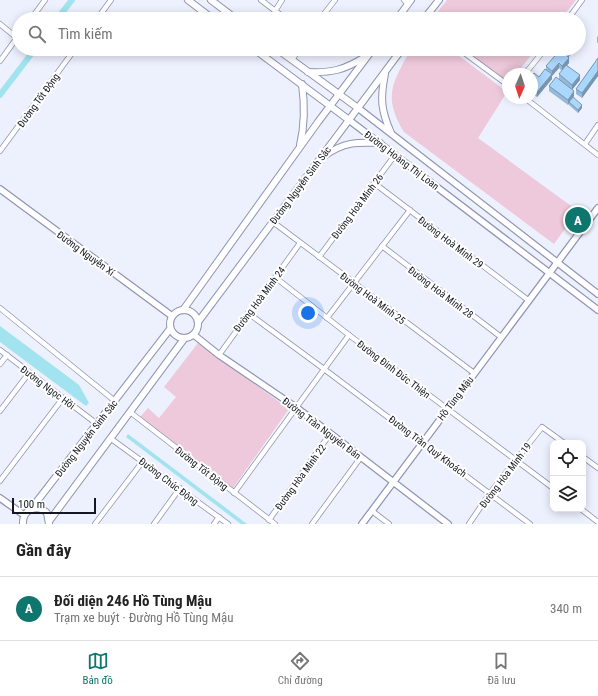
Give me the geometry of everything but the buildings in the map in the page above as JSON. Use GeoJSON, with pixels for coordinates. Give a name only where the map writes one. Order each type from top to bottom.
{"type":"FeatureCollection","features":[{"type":"Feature","properties":{"kind":"main road"},"geometry":{"type":"LineString","coordinates":[[188,0],[204,12]]}},
{"type":"Feature","properties":{"kind":"main road"},"geometry":{"type":"LineString","coordinates":[[211,0],[227,12]]}},
{"type":"Feature","properties":{"kind":"main road"},"geometry":{"type":"LineString","coordinates":[[430,12],[439,0]]}},
{"type":"Feature","properties":{"kind":"main road"},"geometry":{"type":"LineString","coordinates":[[401,12],[408,1]]}},
{"type":"Feature","properties":{"kind":"main road","name":"Đường Hoàng Thị Loan"},"geometry":{"type":"LineString","coordinates":[[264,56],[349,120]]}},
{"type":"Feature","properties":{"kind":"main road","name":"Đường Hoàng Thị Loan"},"geometry":{"type":"LineString","coordinates":[[287,56],[358,108]]}},
{"type":"Feature","properties":{"kind":"main road"},"geometry":{"type":"LineString","coordinates":[[307,72],[336,71],[351,66],[364,56]]}},
{"type":"Feature","properties":{"kind":"main road","name":"Đường Nguyễn Sinh Sắc"},"geometry":{"type":"LineString","coordinates":[[183,310],[367,56]]}},
{"type":"Feature","properties":{"kind":"main road","name":"Đường Nguyễn Sinh Sắc"},"geometry":{"type":"LineString","coordinates":[[198,322],[397,56]]}},
{"type":"Feature","properties":{"kind":"main road"},"geometry":{"type":"LineString","coordinates":[[386,70],[381,102],[383,115],[390,133]]}},
{"type":"Feature","properties":{"kind":"main road"},"geometry":{"type":"LineString","coordinates":[[298,151],[304,130],[305,113],[302,84]]}},
{"type":"Feature","properties":{"kind":"main road"},"geometry":{"type":"LineString","coordinates":[[319,160],[336,148],[348,143],[380,143]]}},
{"type":"Feature","properties":{"kind":"main road"},"geometry":{"type":"LineString","coordinates":[[183,310],[194,314],[198,322],[198,327],[194,335],[184,339],[174,335],[170,329],[172,316],[183,310]]}},
{"type":"Feature","properties":{"kind":"main road","name":"Đường Nguyễn Sinh Sắc"},"geometry":{"type":"LineString","coordinates":[[22,521],[170,329]]}},
{"type":"Feature","properties":{"kind":"main road","name":"Đường Nguyễn Sinh Sắc"},"geometry":{"type":"LineString","coordinates":[[50,522],[110,438],[184,339]]}},
{"type":"Feature","properties":{"kind":"main road"},"geometry":{"type":"LineString","coordinates":[[31,509],[41,509],[47,513],[50,522]]}},
{"type":"Feature","properties":{"kind":"street"},"geometry":{"type":"LineString","coordinates":[[36,12],[45,0]]}},
{"type":"Feature","properties":{"kind":"street"},"geometry":{"type":"LineString","coordinates":[[102,12],[111,0]]}},
{"type":"Feature","properties":{"kind":"street"},"geometry":{"type":"LineString","coordinates":[[261,0],[277,12]]}},
{"type":"Feature","properties":{"kind":"street"},"geometry":{"type":"LineString","coordinates":[[275,10],[282,0]]}},
{"type":"Feature","properties":{"kind":"street"},"geometry":{"type":"LineString","coordinates":[[326,12],[335,0]]}},
{"type":"Feature","properties":{"kind":"street"},"geometry":{"type":"LineString","coordinates":[[573,12],[582,0]]}},
{"type":"Feature","properties":{"kind":"street"},"geometry":{"type":"LineString","coordinates":[[0,24],[12,33]]}},
{"type":"Feature","properties":{"kind":"street"},"geometry":{"type":"LineString","coordinates":[[0,61],[12,45]]}},
{"type":"Feature","properties":{"kind":"street","name":"Đường Tốt Động"},"geometry":{"type":"LineString","coordinates":[[0,151],[70,56]]}},
{"type":"Feature","properties":{"kind":"street"},"geometry":{"type":"LineString","coordinates":[[292,60],[295,56]]}},
{"type":"Feature","properties":{"kind":"street"},"geometry":{"type":"LineString","coordinates":[[469,56],[502,81]]}},
{"type":"Feature","properties":{"kind":"street"},"geometry":{"type":"LineString","coordinates":[[530,68],[539,56]]}},
{"type":"Feature","properties":{"kind":"street"},"geometry":{"type":"LineString","coordinates":[[533,104],[598,155]]}},
{"type":"Feature","properties":{"kind":"street","name":"Đường Hoàng Thị Loan"},"geometry":{"type":"LineString","coordinates":[[358,108],[556,263],[598,294]]}},
{"type":"Feature","properties":{"kind":"street","name":"Đường Hoàng Thị Loan"},"geometry":{"type":"LineString","coordinates":[[349,120],[598,310]]}},
{"type":"Feature","properties":{"kind":"street"},"geometry":{"type":"LineString","coordinates":[[585,144],[598,125]]}},
{"type":"Feature","properties":{"kind":"street","name":"Đường Hoà Minh 26"},"geometry":{"type":"LineString","coordinates":[[319,257],[395,155]]}},
{"type":"Feature","properties":{"kind":"street","name":"Đường Hoà Minh 29"},"geometry":{"type":"LineString","coordinates":[[374,183],[528,300]]}},
{"type":"Feature","properties":{"kind":"street","name":"Đường Nguyễn Xí"},"geometry":{"type":"LineString","coordinates":[[0,189],[172,316]]}},
{"type":"Feature","properties":{"kind":"street","name":"Hồ Tùng Mậu"},"geometry":{"type":"LineString","coordinates":[[362,524],[447,408],[598,208]]}},
{"type":"Feature","properties":{"kind":"street"},"geometry":{"type":"LineString","coordinates":[[327,318],[410,210]]}},
{"type":"Feature","properties":{"kind":"street","name":"Đường Hoà Minh 25"},"geometry":{"type":"LineString","coordinates":[[273,222],[474,373]]}},
{"type":"Feature","properties":{"kind":"street","name":"Đường Hoà Minh 24"},"geometry":{"type":"LineString","coordinates":[[219,355],[300,243]]}},
{"type":"Feature","properties":{"kind":"street","name":"Đường Hoà Minh 28"},"geometry":{"type":"LineString","coordinates":[[382,246],[501,337]]}},
{"type":"Feature","properties":{"kind":"street","name":"Đường Đinh Đức Thiện"},"geometry":{"type":"LineString","coordinates":[[276,278],[349,335],[550,486]]}},
{"type":"Feature","properties":{"kind":"street"},"geometry":{"type":"LineString","coordinates":[[0,308],[115,401]]}},
{"type":"Feature","properties":{"kind":"street","name":"Đường Trần Quý Khoách"},"geometry":{"type":"LineString","coordinates":[[248,313],[324,368],[530,524]]}},
{"type":"Feature","properties":{"kind":"street","name":"Đường Trần Nguyên Đán"},"geometry":{"type":"LineString","coordinates":[[194,335],[219,355],[297,408],[448,524]]}},
{"type":"Feature","properties":{"kind":"street"},"geometry":{"type":"LineString","coordinates":[[234,493],[349,335]]}},
{"type":"Feature","properties":{"kind":"street","name":"Đường Ngọc Hồi"},"geometry":{"type":"LineString","coordinates":[[0,350],[97,424]]}},
{"type":"Feature","properties":{"kind":"street"},"geometry":{"type":"LineString","coordinates":[[0,364],[7,355]]}},
{"type":"Feature","properties":{"kind":"street"},"geometry":{"type":"LineString","coordinates":[[0,411],[29,373]]}},
{"type":"Feature","properties":{"kind":"street"},"geometry":{"type":"LineString","coordinates":[[0,481],[63,398]]}},
{"type":"Feature","properties":{"kind":"street","name":"Đường Tốt Động"},"geometry":{"type":"LineString","coordinates":[[130,412],[275,524]]}},
{"type":"Feature","properties":{"kind":"street","name":"Đường Hòa Minh 19"},"geometry":{"type":"LineString","coordinates":[[469,524],[490,493],[542,427],[560,440]]}},
{"type":"Feature","properties":{"kind":"street","name":"Đường Hòa Minh 22"},"geometry":{"type":"LineString","coordinates":[[269,520],[330,434]]}},
{"type":"Feature","properties":{"kind":"street","name":"Đường Chúc Động"},"geometry":{"type":"LineString","coordinates":[[110,438],[228,524]]}},
{"type":"Feature","properties":{"kind":"street"},"geometry":{"type":"LineString","coordinates":[[312,524],[361,457]]}},
{"type":"Feature","properties":{"kind":"street"},"geometry":{"type":"LineString","coordinates":[[586,459],[598,468]]}},
{"type":"Feature","properties":{"kind":"street"},"geometry":{"type":"LineString","coordinates":[[95,524],[143,461]]}},
{"type":"Feature","properties":{"kind":"street"},"geometry":{"type":"LineString","coordinates":[[154,524],[180,488]]}},
{"type":"Feature","properties":{"kind":"street"},"geometry":{"type":"LineString","coordinates":[[0,498],[22,521]]}},
{"type":"Feature","properties":{"kind":"street"},"geometry":{"type":"LineString","coordinates":[[372,511],[389,524]]}},
{"type":"Feature","properties":{"kind":"street"},"geometry":{"type":"LineString","coordinates":[[585,512],[598,522]]}},
{"type":"Feature","properties":{"kind":"street"},"geometry":{"type":"LineString","coordinates":[[214,524],[219,517]]}},
{"type":"Feature","properties":{"kind":"shaded area"},"geometry":{"type":"Polygon","coordinates":[[[447,0],[576,0],[567,12],[438,12],[447,0]]]}},
{"type":"Feature","properties":{"kind":"shaded area"},"geometry":{"type":"Polygon","coordinates":[[[407,56],[459,56],[502,88],[502,100],[478,138],[578,211],[554,244],[404,132],[393,108],[392,89],[407,56]]]}},
{"type":"Feature","properties":{"kind":"shaded area"},"geometry":{"type":"Polygon","coordinates":[[[471,56],[530,56],[521,68],[502,68],[502,78],[471,56]]]}},
{"type":"Feature","properties":{"kind":"shaded area"},"geometry":{"type":"Polygon","coordinates":[[[198,343],[289,409],[233,488],[140,417],[148,408],[159,418],[176,397],[164,387],[198,343]]]}},
{"type":"Feature","properties":{"kind":"water"},"geometry":{"type":"Polygon","coordinates":[[[0,326],[79,385],[89,403],[86,406],[0,342],[0,326]]]}},
{"type":"Feature","properties":{"kind":"water"},"geometry":{"type":"Polygon","coordinates":[[[128,434],[247,524],[241,524],[126,437],[128,434]]]}},
{"type":"Feature","properties":{"kind":"waterway"},"geometry":{"type":"LineString","coordinates":[[63,12],[72,0]]}},
{"type":"Feature","properties":{"kind":"waterway"},"geometry":{"type":"LineString","coordinates":[[0,95],[30,56]]}},
{"type":"Feature","properties":{"kind":"place","name":"Đối diện 246 Hồ Tùng Mậu"},"geometry":{"type":"Point","coordinates":[578,220]}}]}
